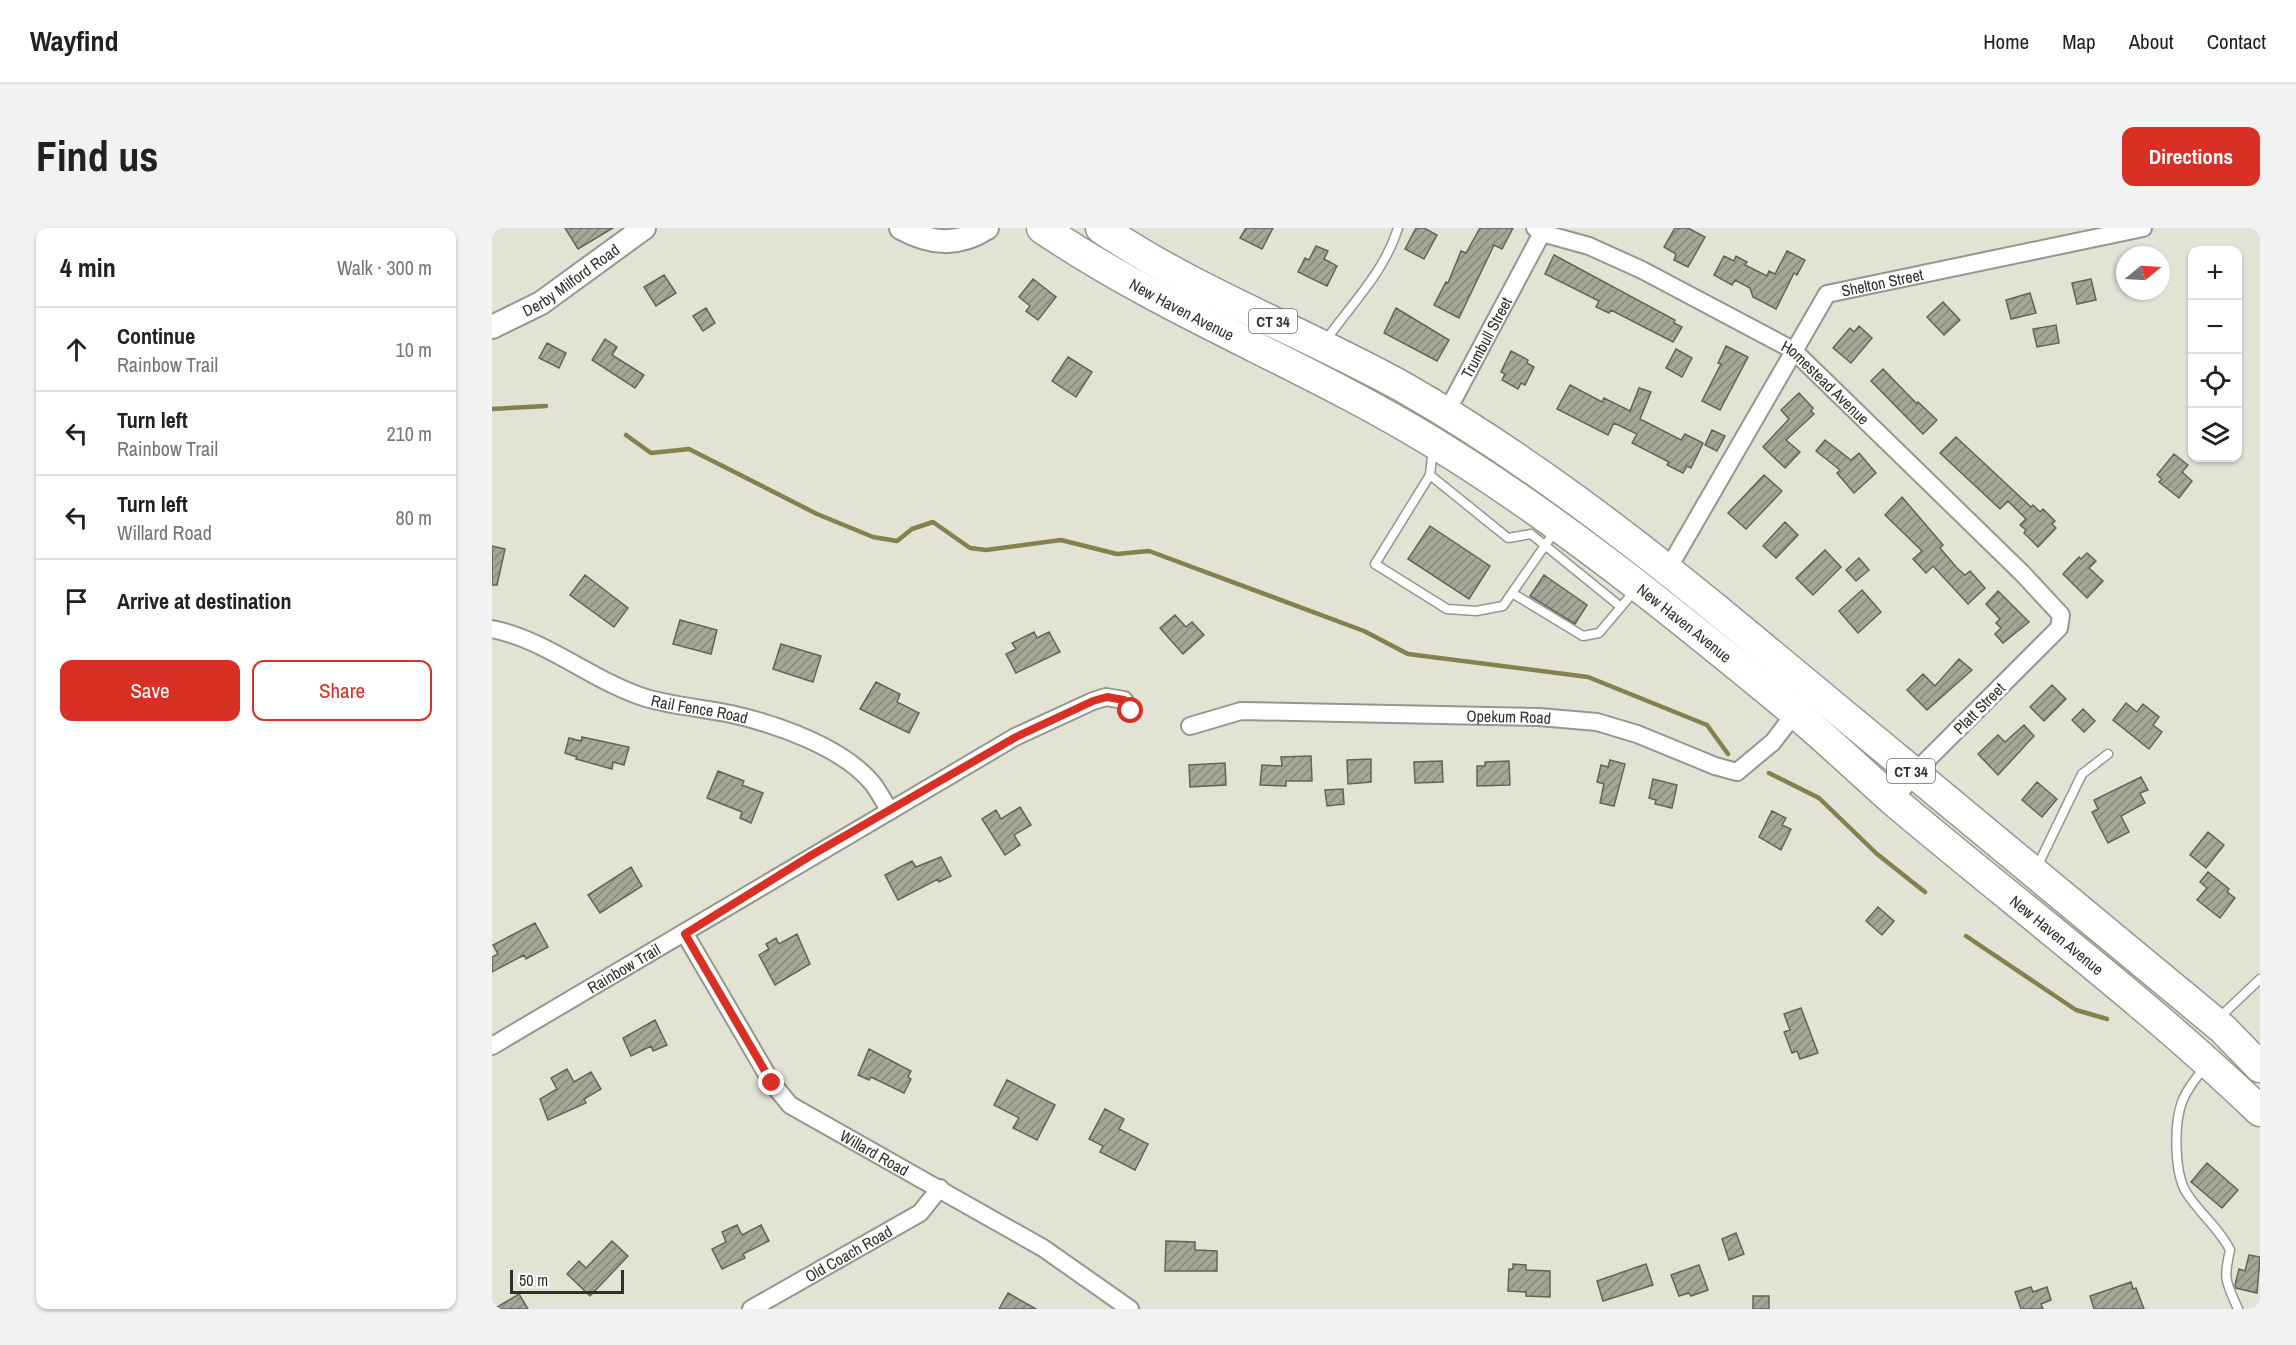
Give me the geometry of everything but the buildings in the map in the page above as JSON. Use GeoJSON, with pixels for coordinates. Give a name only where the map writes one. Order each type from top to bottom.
{"type":"FeatureCollection","features":[{"type":"Feature","properties":{"kind":"highway","name":"New Haven Avenue"},"geometry":{"type":"LineString","coordinates":[[1042,228],[1119,277],[1304,371],[1433,442],[1629,597],[1795,713],[1894,801],[2209,1062],[2260,1111]]}},
{"type":"Feature","properties":{"kind":"highway","name":"New Haven Avenue"},"geometry":{"type":"LineString","coordinates":[[1101,228],[1179,273],[1446,413],[1570,497],[1668,569],[2215,1023],[2260,1067]]}},
{"type":"Feature","properties":{"kind":"main road","name":"Derby Milford Road"},"geometry":{"type":"LineString","coordinates":[[492,327],[541,303],[644,228]]}},
{"type":"Feature","properties":{"kind":"main road"},"geometry":{"type":"LineString","coordinates":[[901,228],[918,237],[939,242],[967,239],[987,228]]}},
{"type":"Feature","properties":{"kind":"street","name":"Shelton Street"},"geometry":{"type":"LineString","coordinates":[[1668,569],[1827,294],[2143,228]]}},
{"type":"Feature","properties":{"kind":"street","name":"Trumbull Street"},"geometry":{"type":"LineString","coordinates":[[1433,442],[1538,230]]}},
{"type":"Feature","properties":{"kind":"street","name":"Homestead Avenue"},"geometry":{"type":"LineString","coordinates":[[1538,230],[1589,246],[1642,270],[1793,350],[2022,573],[2061,615]]}},
{"type":"Feature","properties":{"kind":"street","name":"Platt Street"},"geometry":{"type":"LineString","coordinates":[[1894,801],[1914,773],[2059,628],[2061,615]]}},
{"type":"Feature","properties":{"kind":"street","name":"Rail Fence Road"},"geometry":{"type":"LineString","coordinates":[[492,628],[549,651],[599,679],[647,698],[733,715],[799,735],[844,760],[872,783],[890,811]]}},
{"type":"Feature","properties":{"kind":"street","name":"Rainbow Trail"},"geometry":{"type":"LineString","coordinates":[[492,1046],[685,934],[810,856],[1016,737],[1082,705],[1107,697],[1124,700],[1131,711]]}},
{"type":"Feature","properties":{"kind":"street","name":"Opekum Road"},"geometry":{"type":"LineString","coordinates":[[1190,726],[1241,711],[1539,717],[1597,722],[1637,734],[1715,766],[1737,772],[1773,742],[1795,713]]}},
{"type":"Feature","properties":{"kind":"street","name":"Willard Road"},"geometry":{"type":"LineString","coordinates":[[685,934],[772,1083],[790,1105],[940,1188],[1042,1248],[1130,1309]]}},
{"type":"Feature","properties":{"kind":"street","name":"Old Coach Road"},"geometry":{"type":"LineString","coordinates":[[751,1309],[920,1214],[940,1188]]}},
{"type":"Feature","properties":{"kind":"lane"},"geometry":{"type":"LineString","coordinates":[[1322,346],[1380,270],[1391,251],[1398,228]]}},
{"type":"Feature","properties":{"kind":"lane"},"geometry":{"type":"LineString","coordinates":[[1430,474],[1508,538],[1531,534],[1552,536],[1503,606],[1476,611],[1447,609],[1375,564],[1430,474],[1433,442]]}},
{"type":"Feature","properties":{"kind":"lane"},"geometry":{"type":"LineString","coordinates":[[1512,593],[1583,636],[1599,633],[1629,597]]}},
{"type":"Feature","properties":{"kind":"lane"},"geometry":{"type":"LineString","coordinates":[[2034,873],[2082,774],[2108,754]]}},
{"type":"Feature","properties":{"kind":"lane"},"geometry":{"type":"LineString","coordinates":[[2215,1023],[2260,979]]}},
{"type":"Feature","properties":{"kind":"lane"},"geometry":{"type":"LineString","coordinates":[[2209,1062],[2191,1084],[2182,1102],[2177,1122],[2179,1170],[2184,1190],[2225,1240],[2230,1250],[2225,1280],[2238,1309]]}},
{"type":"Feature","properties":{"kind":"waterway"},"geometry":{"type":"LineString","coordinates":[[492,409],[546,406]]}},
{"type":"Feature","properties":{"kind":"waterway"},"geometry":{"type":"LineString","coordinates":[[626,435],[651,453],[689,449],[817,514],[873,537],[897,541],[912,529],[933,522],[970,548],[986,550],[1061,540],[1117,554],[1149,551],[1364,631],[1408,654],[1588,677],[1707,725],[1728,754]]}},
{"type":"Feature","properties":{"kind":"waterway"},"geometry":{"type":"LineString","coordinates":[[1769,773],[1819,798],[1877,854],[1925,892]]}},
{"type":"Feature","properties":{"kind":"waterway"},"geometry":{"type":"LineString","coordinates":[[1966,936],[2076,1010],[2107,1019]]}},
{"type":"Feature","properties":{"kind":"route"},"geometry":{"type":"LineString","coordinates":[[772,1083],[685,934],[810,856],[1052,718],[1107,697],[1124,700],[1131,711]]}}]}
